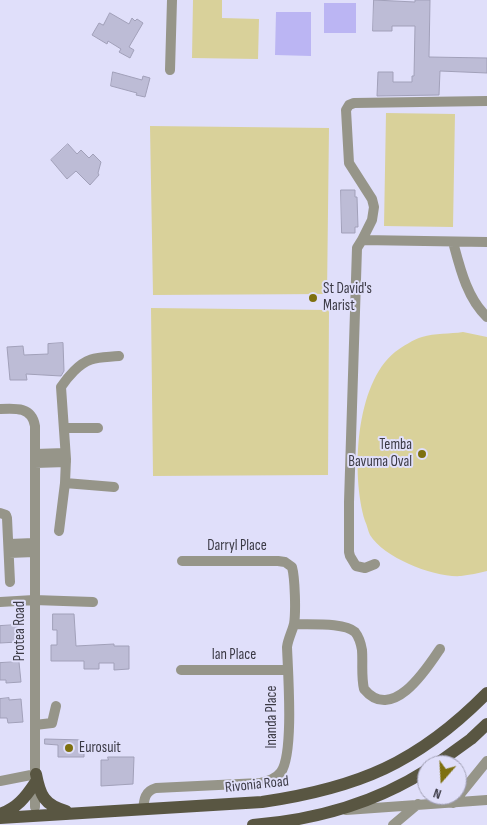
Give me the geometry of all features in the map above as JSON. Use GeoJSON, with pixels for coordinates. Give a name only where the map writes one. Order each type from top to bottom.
{"type":"FeatureCollection","features":[{"type":"Feature","properties":{"kind":"main road","name":"Rivonia Road"},"geometry":{"type":"LineString","coordinates":[[0,818],[262,802],[300,797],[338,788],[372,776],[411,756],[440,736],[487,693]]}},
{"type":"Feature","properties":{"kind":"main road"},"geometry":{"type":"LineString","coordinates":[[448,755],[487,724]]}},
{"type":"Feature","properties":{"kind":"main road"},"geometry":{"type":"LineString","coordinates":[[253,825],[297,820],[331,812],[374,798],[404,785],[417,777]]}},
{"type":"Feature","properties":{"kind":"main road"},"geometry":{"type":"LineString","coordinates":[[36,779],[42,796],[49,804],[64,811],[80,813]]}},
{"type":"Feature","properties":{"kind":"main road"},"geometry":{"type":"LineString","coordinates":[[0,814],[21,803],[36,779]]}},
{"type":"Feature","properties":{"kind":"street"},"geometry":{"type":"LineString","coordinates":[[170,70],[172,0]]}},
{"type":"Feature","properties":{"kind":"street"},"geometry":{"type":"LineString","coordinates":[[375,564],[365,568],[356,566],[350,556],[349,502],[356,254],[372,220],[374,207],[372,199],[349,164],[346,110],[349,105],[354,103],[487,101]]}},
{"type":"Feature","properties":{"kind":"street"},"geometry":{"type":"LineString","coordinates":[[362,240],[487,242]]}},
{"type":"Feature","properties":{"kind":"street"},"geometry":{"type":"LineString","coordinates":[[453,242],[470,294],[487,317]]}},
{"type":"Feature","properties":{"kind":"street"},"geometry":{"type":"LineString","coordinates":[[59,531],[65,483],[62,456],[64,428],[61,392],[65,381],[88,360],[119,356]]}},
{"type":"Feature","properties":{"kind":"street","name":"Protea Road"},"geometry":{"type":"LineString","coordinates":[[0,408],[22,409],[32,416],[35,426],[35,816]]}},
{"type":"Feature","properties":{"kind":"street"},"geometry":{"type":"LineString","coordinates":[[64,428],[98,428]]}},
{"type":"Feature","properties":{"kind":"street"},"geometry":{"type":"LineString","coordinates":[[35,459],[62,456]]}},
{"type":"Feature","properties":{"kind":"street"},"geometry":{"type":"LineString","coordinates":[[65,483],[114,487]]}},
{"type":"Feature","properties":{"kind":"street"},"geometry":{"type":"LineString","coordinates":[[0,513],[7,518],[10,582]]}},
{"type":"Feature","properties":{"kind":"street"},"geometry":{"type":"LineString","coordinates":[[9,549],[34,547]]}},
{"type":"Feature","properties":{"kind":"street","name":"Darryl Place"},"geometry":{"type":"LineString","coordinates":[[182,561],[278,561],[292,566]]}},
{"type":"Feature","properties":{"kind":"street","name":"Inanda Place"},"geometry":{"type":"LineString","coordinates":[[147,810],[146,795],[150,790],[260,783],[274,778],[280,773],[284,765],[288,746],[288,639],[294,624],[292,566]]}},
{"type":"Feature","properties":{"kind":"street"},"geometry":{"type":"LineString","coordinates":[[0,602],[34,600],[93,602]]}},
{"type":"Feature","properties":{"kind":"street"},"geometry":{"type":"LineString","coordinates":[[294,624],[342,627],[356,633],[362,649],[364,689],[374,698],[383,700],[392,699],[411,686],[426,670],[440,648]]}},
{"type":"Feature","properties":{"kind":"street","name":"Ian Place"},"geometry":{"type":"LineString","coordinates":[[181,670],[288,670]]}},
{"type":"Feature","properties":{"kind":"street"},"geometry":{"type":"LineString","coordinates":[[35,725],[52,723],[56,706]]}},
{"type":"Feature","properties":{"kind":"street"},"geometry":{"type":"LineString","coordinates":[[467,786],[487,761]]}},
{"type":"Feature","properties":{"kind":"street"},"geometry":{"type":"LineString","coordinates":[[0,781],[36,779]]}},
{"type":"Feature","properties":{"kind":"street"},"geometry":{"type":"LineString","coordinates":[[467,802],[487,800]]}},
{"type":"Feature","properties":{"kind":"street"},"geometry":{"type":"LineString","coordinates":[[331,812],[417,804]]}},
{"type":"Feature","properties":{"kind":"street"},"geometry":{"type":"LineString","coordinates":[[396,824],[417,805]]}},
{"type":"Feature","properties":{"kind":"shaded area"},"geometry":{"type":"Polygon","coordinates":[[[193,0],[222,0],[222,18],[259,19],[258,59],[192,58],[193,0]]]}},
{"type":"Feature","properties":{"kind":"shaded area"},"geometry":{"type":"Polygon","coordinates":[[[324,3],[356,3],[356,33],[324,33],[324,3]]]}},
{"type":"Feature","properties":{"kind":"shaded area"},"geometry":{"type":"Polygon","coordinates":[[[276,12],[311,12],[311,56],[275,55],[276,12]]]}},
{"type":"Feature","properties":{"kind":"shaded area"},"geometry":{"type":"Polygon","coordinates":[[[386,113],[455,114],[453,227],[384,226],[386,113]]]}},
{"type":"Feature","properties":{"kind":"shaded area"},"geometry":{"type":"Polygon","coordinates":[[[150,126],[329,128],[327,294],[153,295],[150,126]]]}},
{"type":"Feature","properties":{"kind":"shaded area"},"geometry":{"type":"Polygon","coordinates":[[[151,308],[329,310],[328,475],[153,476],[151,308]]]}},
{"type":"Feature","properties":{"kind":"shaded area","name":"Temba Bavuma Oval"},"geometry":{"type":"Polygon","coordinates":[[[463,332],[487,337],[487,571],[450,576],[424,570],[398,559],[386,551],[370,535],[361,502],[358,480],[358,456],[364,407],[371,385],[382,367],[395,352],[419,338],[463,332]]]}},
{"type":"Feature","properties":{"kind":"building"},"geometry":{"type":"Polygon","coordinates":[[[374,0],[415,2],[415,0],[430,0],[429,57],[487,58],[487,73],[440,71],[439,95],[377,96],[378,72],[393,72],[393,82],[412,82],[412,76],[414,76],[415,26],[392,26],[392,31],[373,31],[374,0]]]}},
{"type":"Feature","properties":{"kind":"building"},"geometry":{"type":"Polygon","coordinates":[[[110,13],[129,24],[132,18],[143,23],[129,47],[134,50],[130,58],[119,52],[121,49],[108,41],[107,44],[92,35],[99,23],[103,25],[110,13]]]}},
{"type":"Feature","properties":{"kind":"building"},"geometry":{"type":"Polygon","coordinates":[[[113,72],[142,80],[143,76],[150,78],[145,97],[111,86],[113,72]]]}},
{"type":"Feature","properties":{"kind":"building"},"geometry":{"type":"Polygon","coordinates":[[[68,144],[77,154],[81,150],[89,158],[93,154],[101,162],[99,175],[90,185],[76,171],[67,179],[51,160],[68,144]]]}},
{"type":"Feature","properties":{"kind":"building"},"geometry":{"type":"Polygon","coordinates":[[[341,190],[355,190],[358,227],[355,227],[355,233],[342,233],[341,190]]]}},
{"type":"Feature","properties":{"kind":"building"},"geometry":{"type":"Polygon","coordinates":[[[63,343],[64,371],[61,376],[26,374],[27,380],[10,380],[7,347],[23,346],[24,355],[48,354],[48,344],[63,343]]]}},
{"type":"Feature","properties":{"kind":"building"},"geometry":{"type":"Polygon","coordinates":[[[53,614],[74,614],[76,646],[114,644],[114,646],[129,646],[129,669],[114,670],[114,663],[99,663],[99,669],[84,669],[84,661],[51,661],[51,645],[57,645],[57,630],[53,630],[53,614]]]}},
{"type":"Feature","properties":{"kind":"building"},"geometry":{"type":"Polygon","coordinates":[[[17,625],[18,642],[0,643],[0,626],[17,625]]]}},
{"type":"Feature","properties":{"kind":"building"},"geometry":{"type":"Polygon","coordinates":[[[19,662],[21,682],[6,683],[6,680],[0,680],[0,663],[19,662]]]}},
{"type":"Feature","properties":{"kind":"building"},"geometry":{"type":"Polygon","coordinates":[[[9,698],[9,700],[21,699],[23,722],[8,723],[7,718],[0,718],[0,699],[9,698]]]}},
{"type":"Feature","properties":{"kind":"building"},"geometry":{"type":"Polygon","coordinates":[[[45,739],[84,740],[84,757],[58,757],[58,745],[45,744],[45,739]]]}},
{"type":"Feature","properties":{"kind":"building"},"geometry":{"type":"Polygon","coordinates":[[[108,757],[134,757],[133,784],[101,786],[101,760],[108,760],[108,757]]]}},
{"type":"Feature","properties":{"kind":"place","name":"St David's Marist"},"geometry":{"type":"Point","coordinates":[313,298]}},
{"type":"Feature","properties":{"kind":"place","name":"Temba Bavuma Oval"},"geometry":{"type":"Point","coordinates":[422,454]}},
{"type":"Feature","properties":{"kind":"place","name":"Eurosuit"},"geometry":{"type":"Point","coordinates":[69,748]}}]}
